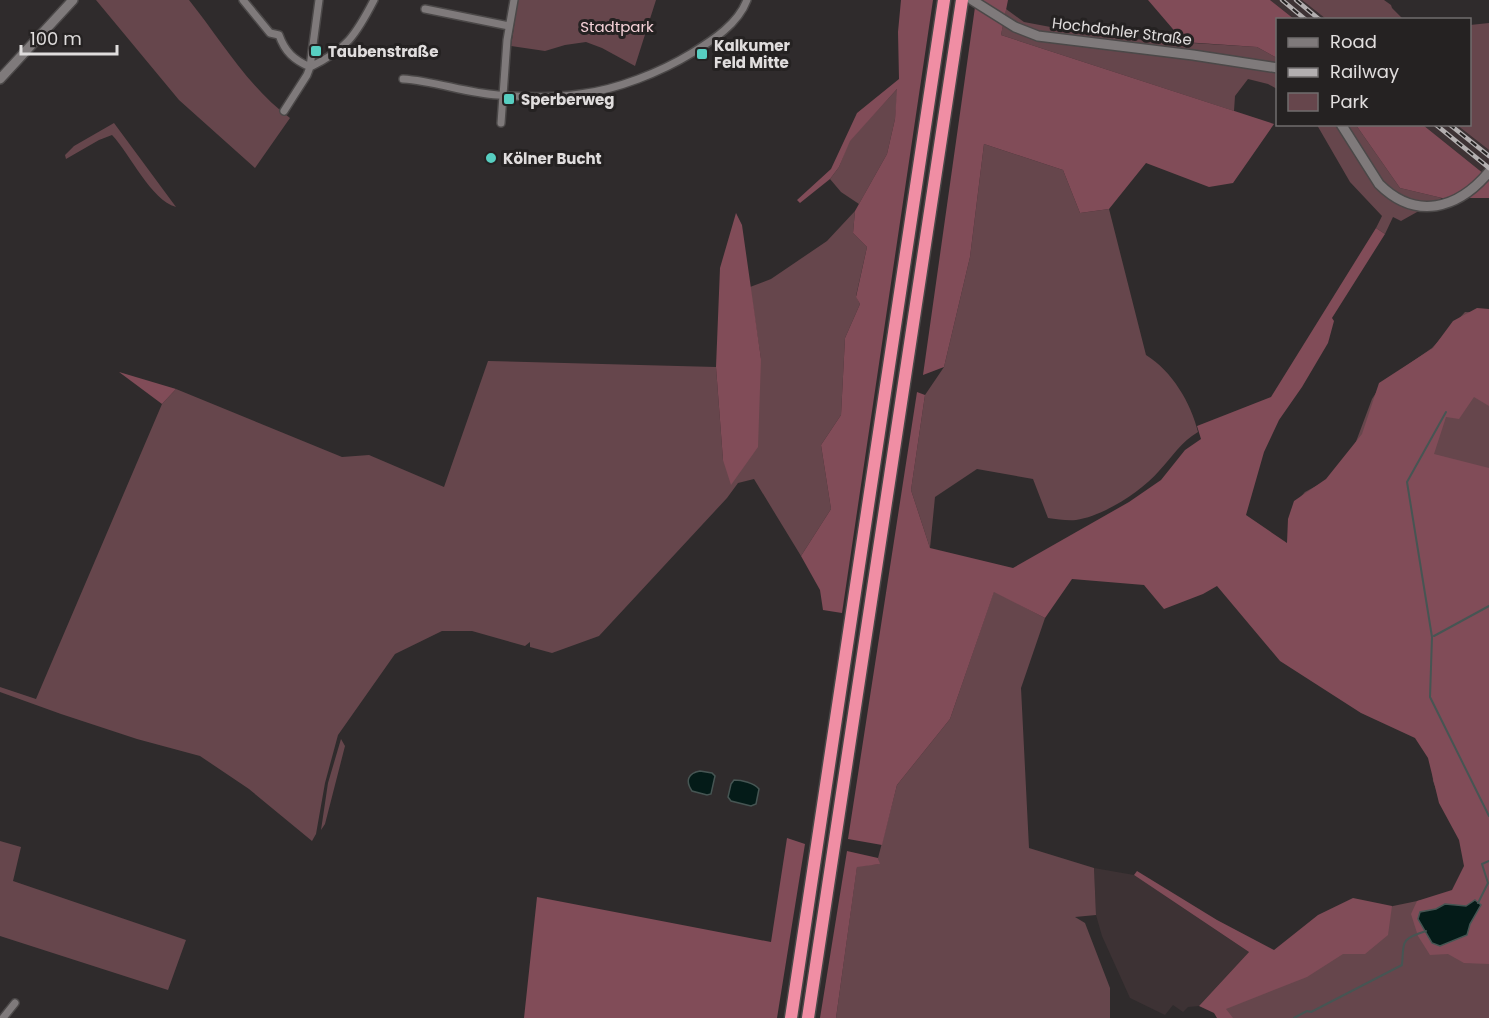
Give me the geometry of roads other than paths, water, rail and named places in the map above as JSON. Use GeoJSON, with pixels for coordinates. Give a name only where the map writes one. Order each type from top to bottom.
{"type":"FeatureCollection","features":[{"type":"Feature","properties":{"kind":"highway"},"geometry":{"type":"LineString","coordinates":[[791,1018],[944,0]]}},
{"type":"Feature","properties":{"kind":"highway"},"geometry":{"type":"LineString","coordinates":[[808,1018],[962,0]]}},
{"type":"Feature","properties":{"kind":"main road"},"geometry":{"type":"LineString","coordinates":[[0,79],[73,0]]}},
{"type":"Feature","properties":{"kind":"main road","name":"Hochdahler Straße"},"geometry":{"type":"LineString","coordinates":[[972,0],[1018,29],[1038,36],[1276,68]]}},
{"type":"Feature","properties":{"kind":"main road"},"geometry":{"type":"LineString","coordinates":[[1342,126],[1379,184],[1387,192],[1407,203],[1425,206],[1448,204],[1469,194],[1486,175]]}},
{"type":"Feature","properties":{"kind":"street"},"geometry":{"type":"LineString","coordinates":[[243,0],[270,33],[279,35],[284,48],[299,62],[310,68]]}},
{"type":"Feature","properties":{"kind":"street"},"geometry":{"type":"LineString","coordinates":[[284,111],[310,68],[319,0]]}},
{"type":"Feature","properties":{"kind":"street"},"geometry":{"type":"LineString","coordinates":[[310,68],[329,58],[349,42],[374,0]]}},
{"type":"Feature","properties":{"kind":"street"},"geometry":{"type":"LineString","coordinates":[[501,123],[509,26],[514,0]]}},
{"type":"Feature","properties":{"kind":"street"},"geometry":{"type":"LineString","coordinates":[[403,79],[504,95],[582,94],[622,84],[662,69],[688,55],[722,33],[735,20],[747,0]]}},
{"type":"Feature","properties":{"kind":"street"},"geometry":{"type":"LineString","coordinates":[[425,9],[509,26]]}},
{"type":"Feature","properties":{"kind":"street"},"geometry":{"type":"LineString","coordinates":[[3,1018],[15,1003]]}},
{"type":"Feature","properties":{"kind":"waterway"},"geometry":{"type":"LineString","coordinates":[[1446,412],[1407,482],[1432,637],[1430,697],[1489,816]]}},
{"type":"Feature","properties":{"kind":"waterway"},"geometry":{"type":"LineString","coordinates":[[1434,636],[1489,606]]}},
{"type":"Feature","properties":{"kind":"waterway"},"geometry":{"type":"LineString","coordinates":[[1478,903],[1488,883],[1482,864],[1489,861]]}},
{"type":"Feature","properties":{"kind":"waterway"},"geometry":{"type":"LineString","coordinates":[[1294,1018],[1307,1011],[1311,1012],[1402,965],[1405,942],[1412,936],[1426,931]]}},
{"type":"Feature","properties":{"kind":"railway"},"geometry":{"type":"LineString","coordinates":[[1282,0],[1304,18]]}},
{"type":"Feature","properties":{"kind":"railway"},"geometry":{"type":"LineString","coordinates":[[1296,0],[1318,18]]}},
{"type":"Feature","properties":{"kind":"railway"},"geometry":{"type":"LineString","coordinates":[[1437,126],[1489,168]]}},
{"type":"Feature","properties":{"kind":"railway"},"geometry":{"type":"LineString","coordinates":[[1452,126],[1489,156]]}},
{"type":"Feature","properties":{"kind":"place","name":"Taubenstraße"},"geometry":{"type":"Point","coordinates":[316,51]}},
{"type":"Feature","properties":{"kind":"place","name":"Kalkumer Feld Mitte"},"geometry":{"type":"Point","coordinates":[702,54]}},
{"type":"Feature","properties":{"kind":"place","name":"Sperberweg"},"geometry":{"type":"Point","coordinates":[509,99]}},
{"type":"Feature","properties":{"kind":"place","name":"Kölner Bucht"},"geometry":{"type":"Point","coordinates":[491,158]}},
{"type":"Feature","properties":{"kind":"park label","name":"Stadtpark"},"geometry":{"type":"Point","coordinates":[617,26]}}]}
